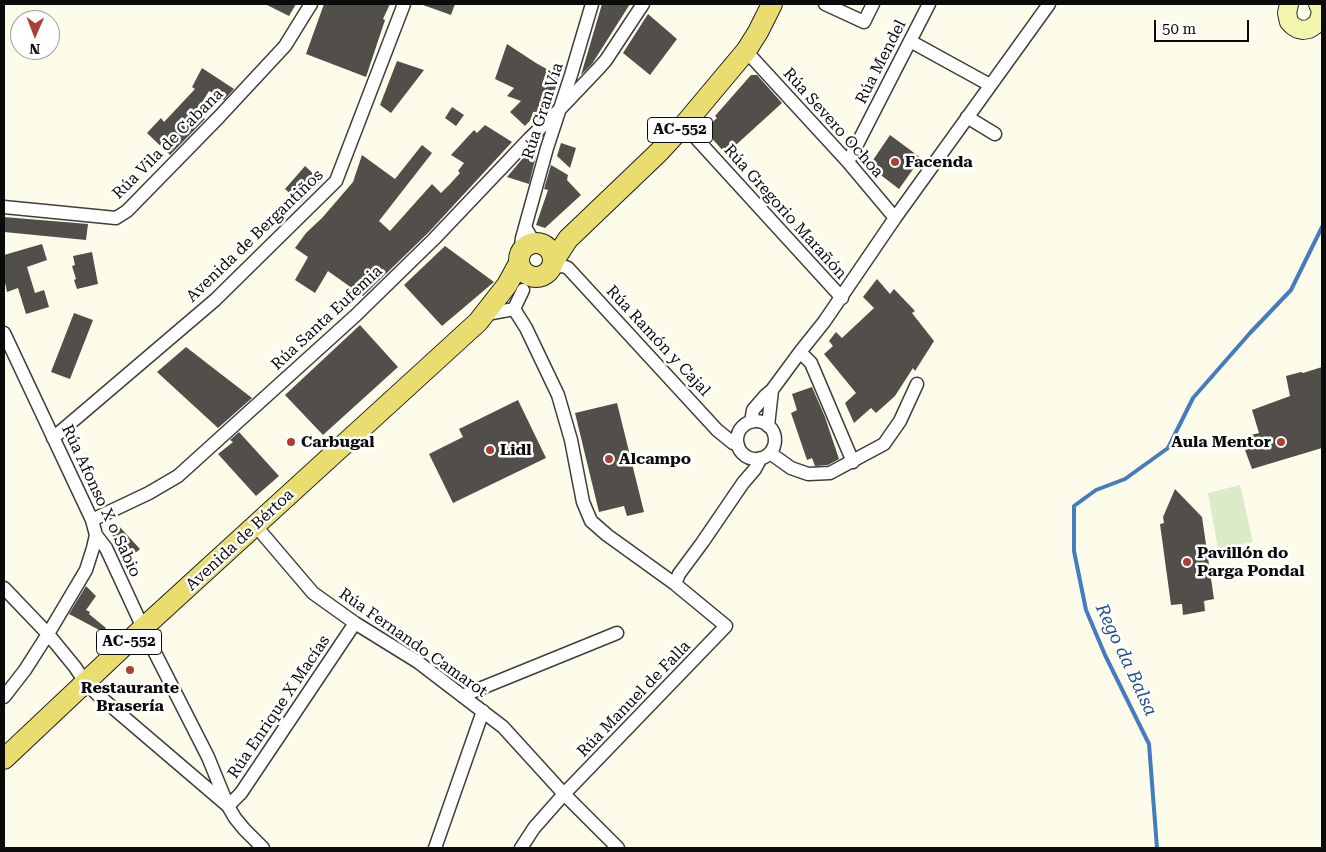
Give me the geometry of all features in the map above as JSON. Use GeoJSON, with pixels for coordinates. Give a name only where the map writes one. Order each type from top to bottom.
{"type":"FeatureCollection","features":[{"type":"Feature","properties":{"kind":"main road","name":"AC-552"},"geometry":{"type":"LineString","coordinates":[[541,274],[568,239],[659,152],[684,125],[746,51],[772,4]]}},
{"type":"Feature","properties":{"kind":"main road"},"geometry":{"type":"LineString","coordinates":[[529,246],[568,239]]}},
{"type":"Feature","properties":{"kind":"main road"},"geometry":{"type":"LineString","coordinates":[[529,246],[550,250],[553,256],[541,274],[527,275],[520,268],[529,246]]}},
{"type":"Feature","properties":{"kind":"main road","name":"Avenida de Bértoa"},"geometry":{"type":"LineString","coordinates":[[485,317],[508,285],[529,246]]}},
{"type":"Feature","properties":{"kind":"main road","name":"Avenida de Bértoa"},"geometry":{"type":"LineString","coordinates":[[4,759],[255,525],[485,317],[541,274]]}},
{"type":"Feature","properties":{"kind":"street","name":"Rúa Vila de Cabana"},"geometry":{"type":"LineString","coordinates":[[4,207],[116,218],[127,211],[285,46],[311,4]]}},
{"type":"Feature","properties":{"kind":"street","name":"Avenida de Bergantiños"},"geometry":{"type":"LineString","coordinates":[[53,438],[215,300],[336,181],[404,4]]}},
{"type":"Feature","properties":{"kind":"street","name":"Rúa Gran Vía"},"geometry":{"type":"LineString","coordinates":[[529,246],[547,148],[572,75],[592,4]]}},
{"type":"Feature","properties":{"kind":"street","name":"Rúa Santa Eufemia"},"geometry":{"type":"LineString","coordinates":[[92,520],[149,493],[178,476],[381,290],[434,239],[606,60],[643,4]]}},
{"type":"Feature","properties":{"kind":"street"},"geometry":{"type":"LineString","coordinates":[[825,4],[864,22],[873,4]]}},
{"type":"Feature","properties":{"kind":"street","name":"Rúa Mendel"},"geometry":{"type":"LineString","coordinates":[[848,162],[929,4]]}},
{"type":"Feature","properties":{"kind":"street"},"geometry":{"type":"LineString","coordinates":[[751,422],[753,410],[772,390],[842,298],[895,218],[1049,4]]}},
{"type":"Feature","properties":{"kind":"street"},"geometry":{"type":"LineString","coordinates":[[1289,4],[1287,13],[1289,22],[1298,29],[1303,30],[1316,30],[1314,26],[1318,22],[1320,9]]}},
{"type":"Feature","properties":{"kind":"street"},"geometry":{"type":"LineString","coordinates":[[910,41],[990,85]]}},
{"type":"Feature","properties":{"kind":"street","name":"Rúa Severo Ochoa"},"geometry":{"type":"LineString","coordinates":[[746,51],[848,162],[895,218]]}},
{"type":"Feature","properties":{"kind":"street"},"geometry":{"type":"LineString","coordinates":[[967,117],[994,134]]}},
{"type":"Feature","properties":{"kind":"street","name":"Rúa Gregorio Marañón"},"geometry":{"type":"LineString","coordinates":[[684,125],[842,298]]}},
{"type":"Feature","properties":{"kind":"street","name":"Rúa Ramón y Cajal"},"geometry":{"type":"LineString","coordinates":[[541,274],[563,266],[568,268],[718,430],[741,450]]}},
{"type":"Feature","properties":{"kind":"street"},"geometry":{"type":"LineString","coordinates":[[485,317],[514,309],[541,274]]}},
{"type":"Feature","properties":{"kind":"street"},"geometry":{"type":"LineString","coordinates":[[514,309],[526,328],[558,395],[571,440],[583,502],[591,521],[607,535],[675,584],[679,574],[743,483],[773,448],[775,442],[772,430],[768,426],[757,422],[746,424],[739,433],[741,450],[747,464],[743,483]]}},
{"type":"Feature","properties":{"kind":"street","name":"Rúa Afonso X o Sabio"},"geometry":{"type":"LineString","coordinates":[[4,333],[92,520],[96,535],[106,548],[150,643],[208,758],[228,806]]}},
{"type":"Feature","properties":{"kind":"street"},"geometry":{"type":"LineString","coordinates":[[800,352],[811,363],[853,462]]}},
{"type":"Feature","properties":{"kind":"street"},"geometry":{"type":"LineString","coordinates":[[741,450],[754,459],[766,455],[791,468],[808,474],[830,473],[884,444],[900,421],[917,384]]}},
{"type":"Feature","properties":{"kind":"street"},"geometry":{"type":"LineString","coordinates":[[768,426],[772,390]]}},
{"type":"Feature","properties":{"kind":"street","name":"Rúa Fernando Camarot"},"geometry":{"type":"LineString","coordinates":[[255,525],[313,593],[355,623],[418,662],[503,727],[564,794],[618,848]]}},
{"type":"Feature","properties":{"kind":"street"},"geometry":{"type":"LineString","coordinates":[[4,697],[25,670],[86,570],[96,535]]}},
{"type":"Feature","properties":{"kind":"street","name":"Rúa Manuel de Falla"},"geometry":{"type":"LineString","coordinates":[[521,848],[534,828],[564,794],[726,626],[675,584]]}},
{"type":"Feature","properties":{"kind":"street"},"geometry":{"type":"LineString","coordinates":[[4,588],[48,634],[85,682],[228,806],[244,829],[263,848]]}},
{"type":"Feature","properties":{"kind":"street","name":"Rúa Enrique X Macías"},"geometry":{"type":"LineString","coordinates":[[228,806],[241,793],[355,623]]}},
{"type":"Feature","properties":{"kind":"street"},"geometry":{"type":"LineString","coordinates":[[462,696],[617,633]]}},
{"type":"Feature","properties":{"kind":"street"},"geometry":{"type":"LineString","coordinates":[[435,848],[484,711]]}},
{"type":"Feature","properties":{"kind":"street"},"geometry":{"type":"LineString","coordinates":[[188,771],[199,768],[208,758]]}},
{"type":"Feature","properties":{"kind":"green space"},"geometry":{"type":"Polygon","coordinates":[[[1240,485],[1253,542],[1218,549],[1208,493],[1240,485]]]}},
{"type":"Feature","properties":{"kind":"building"},"geometry":{"type":"Polygon","coordinates":[[[265,4],[296,4],[289,16],[265,4]]]}},
{"type":"Feature","properties":{"kind":"building"},"geometry":{"type":"Polygon","coordinates":[[[324,4],[390,4],[383,19],[385,20],[366,77],[306,54],[324,4]]]}},
{"type":"Feature","properties":{"kind":"building"},"geometry":{"type":"Polygon","coordinates":[[[423,4],[455,4],[451,15],[423,4]]]}},
{"type":"Feature","properties":{"kind":"building"},"geometry":{"type":"Polygon","coordinates":[[[602,4],[630,4],[592,64],[581,75],[602,4]]]}},
{"type":"Feature","properties":{"kind":"building"},"geometry":{"type":"Polygon","coordinates":[[[648,14],[677,39],[650,75],[623,53],[648,14]]]}},
{"type":"Feature","properties":{"kind":"building"},"geometry":{"type":"Polygon","coordinates":[[[507,44],[559,76],[548,106],[546,104],[525,126],[510,112],[521,101],[507,96],[514,88],[495,79],[507,44]]]}},
{"type":"Feature","properties":{"kind":"building"},"geometry":{"type":"Polygon","coordinates":[[[397,61],[424,70],[391,113],[380,105],[397,61]]]}},
{"type":"Feature","properties":{"kind":"building"},"geometry":{"type":"Polygon","coordinates":[[[202,68],[234,89],[224,100],[209,91],[197,111],[205,119],[170,155],[147,133],[161,118],[164,122],[195,89],[192,87],[202,68]]]}},
{"type":"Feature","properties":{"kind":"building"},"geometry":{"type":"Polygon","coordinates":[[[751,75],[757,75],[782,103],[726,154],[707,133],[708,126],[717,118],[715,116],[751,75]]]}},
{"type":"Feature","properties":{"kind":"building"},"geometry":{"type":"Polygon","coordinates":[[[452,107],[464,115],[456,126],[445,118],[452,107]]]}},
{"type":"Feature","properties":{"kind":"building"},"geometry":{"type":"Polygon","coordinates":[[[485,125],[512,142],[428,233],[363,296],[328,271],[315,293],[295,280],[308,257],[295,248],[306,233],[322,218],[353,182],[362,155],[395,179],[422,145],[432,153],[379,221],[390,231],[432,184],[441,193],[460,173],[458,171],[464,163],[451,155],[474,130],[477,133],[485,125]]]}},
{"type":"Feature","properties":{"kind":"building","name":"Facenda"},"geometry":{"type":"Polygon","coordinates":[[[890,135],[921,158],[899,189],[869,166],[890,135]]]}},
{"type":"Feature","properties":{"kind":"building"},"geometry":{"type":"Polygon","coordinates":[[[561,143],[576,148],[570,168],[557,156],[561,143]]]}},
{"type":"Feature","properties":{"kind":"building"},"geometry":{"type":"Polygon","coordinates":[[[529,151],[536,156],[529,184],[507,177],[529,151]]]}},
{"type":"Feature","properties":{"kind":"building"},"geometry":{"type":"Polygon","coordinates":[[[551,165],[568,175],[567,180],[581,195],[545,228],[536,225],[548,190],[544,189],[551,165]]]}},
{"type":"Feature","properties":{"kind":"building"},"geometry":{"type":"Polygon","coordinates":[[[305,166],[321,181],[300,203],[285,189],[305,166]]]}},
{"type":"Feature","properties":{"kind":"building"},"geometry":{"type":"Polygon","coordinates":[[[4,217],[88,224],[86,240],[4,232],[4,217]]]}},
{"type":"Feature","properties":{"kind":"building"},"geometry":{"type":"Polygon","coordinates":[[[42,244],[47,260],[27,267],[35,293],[44,290],[49,307],[26,314],[18,288],[7,292],[4,278],[4,255],[42,244]]]}},
{"type":"Feature","properties":{"kind":"building"},"geometry":{"type":"Polygon","coordinates":[[[445,246],[494,282],[442,326],[404,285],[445,246]]]}},
{"type":"Feature","properties":{"kind":"building"},"geometry":{"type":"Polygon","coordinates":[[[92,252],[98,284],[77,289],[72,266],[75,265],[73,256],[92,252]]]}},
{"type":"Feature","properties":{"kind":"building"},"geometry":{"type":"Polygon","coordinates":[[[877,279],[890,294],[894,289],[915,311],[912,313],[934,341],[915,371],[913,368],[895,396],[876,413],[871,408],[854,423],[845,403],[856,393],[824,354],[833,346],[829,341],[836,332],[842,338],[874,308],[863,297],[877,279]]]}},
{"type":"Feature","properties":{"kind":"building"},"geometry":{"type":"Polygon","coordinates":[[[74,313],[93,320],[70,379],[51,372],[74,313]]]}},
{"type":"Feature","properties":{"kind":"building"},"geometry":{"type":"Polygon","coordinates":[[[360,325],[398,367],[323,435],[285,395],[360,325]]]}},
{"type":"Feature","properties":{"kind":"building"},"geometry":{"type":"Polygon","coordinates":[[[186,347],[252,398],[218,428],[157,372],[186,347]]]}},
{"type":"Feature","properties":{"kind":"building"},"geometry":{"type":"Polygon","coordinates":[[[1322,367],[1322,448],[1252,469],[1245,450],[1254,447],[1251,435],[1259,433],[1252,410],[1290,396],[1286,376],[1322,367]]]}},
{"type":"Feature","properties":{"kind":"building"},"geometry":{"type":"Polygon","coordinates":[[[812,387],[825,417],[839,459],[828,465],[815,466],[812,458],[807,460],[791,413],[797,410],[792,394],[812,387]]]}},
{"type":"Feature","properties":{"kind":"building","name":"Lidl"},"geometry":{"type":"Polygon","coordinates":[[[518,400],[546,458],[453,503],[429,454],[463,437],[459,429],[518,400]]]}},
{"type":"Feature","properties":{"kind":"building","name":"Alcampo"},"geometry":{"type":"Polygon","coordinates":[[[617,403],[644,512],[627,516],[624,506],[599,512],[575,413],[617,403]]]}},
{"type":"Feature","properties":{"kind":"building"},"geometry":{"type":"Polygon","coordinates":[[[239,432],[279,476],[256,496],[218,454],[233,442],[230,440],[239,432]]]}},
{"type":"Feature","properties":{"kind":"building","name":"Pavillón do Parga Pondal"},"geometry":{"type":"Polygon","coordinates":[[[1175,489],[1202,517],[1214,599],[1204,601],[1205,611],[1183,615],[1182,604],[1171,605],[1160,524],[1164,523],[1163,517],[1175,489]]]}},
{"type":"Feature","properties":{"kind":"building"},"geometry":{"type":"Polygon","coordinates":[[[117,524],[140,549],[125,562],[109,528],[117,524]]]}},
{"type":"Feature","properties":{"kind":"building"},"geometry":{"type":"Polygon","coordinates":[[[86,586],[96,596],[86,610],[106,628],[103,632],[69,614],[86,586]]]}},
{"type":"Feature","properties":{"kind":"waterway","name":"Rego da Balsa"},"geometry":{"type":"LineString","coordinates":[[1157,848],[1149,744],[1105,655],[1086,610],[1074,551],[1074,506],[1096,490],[1125,479],[1168,448],[1193,398],[1291,290],[1322,227]]}},
{"type":"Feature","properties":{"kind":"place","name":"Facenda"},"geometry":{"type":"Point","coordinates":[895,162]}},
{"type":"Feature","properties":{"kind":"place","name":"Carbugal"},"geometry":{"type":"Point","coordinates":[291,442]}},
{"type":"Feature","properties":{"kind":"place","name":"Aula Mentor"},"geometry":{"type":"Point","coordinates":[1281,442]}},
{"type":"Feature","properties":{"kind":"place","name":"Lidl"},"geometry":{"type":"Point","coordinates":[490,450]}},
{"type":"Feature","properties":{"kind":"place","name":"Alcampo"},"geometry":{"type":"Point","coordinates":[609,459]}},
{"type":"Feature","properties":{"kind":"place","name":"Pavillón do Parga Pondal"},"geometry":{"type":"Point","coordinates":[1187,562]}},
{"type":"Feature","properties":{"kind":"place","name":"Restaurante Brasería"},"geometry":{"type":"Point","coordinates":[130,670]}}]}
